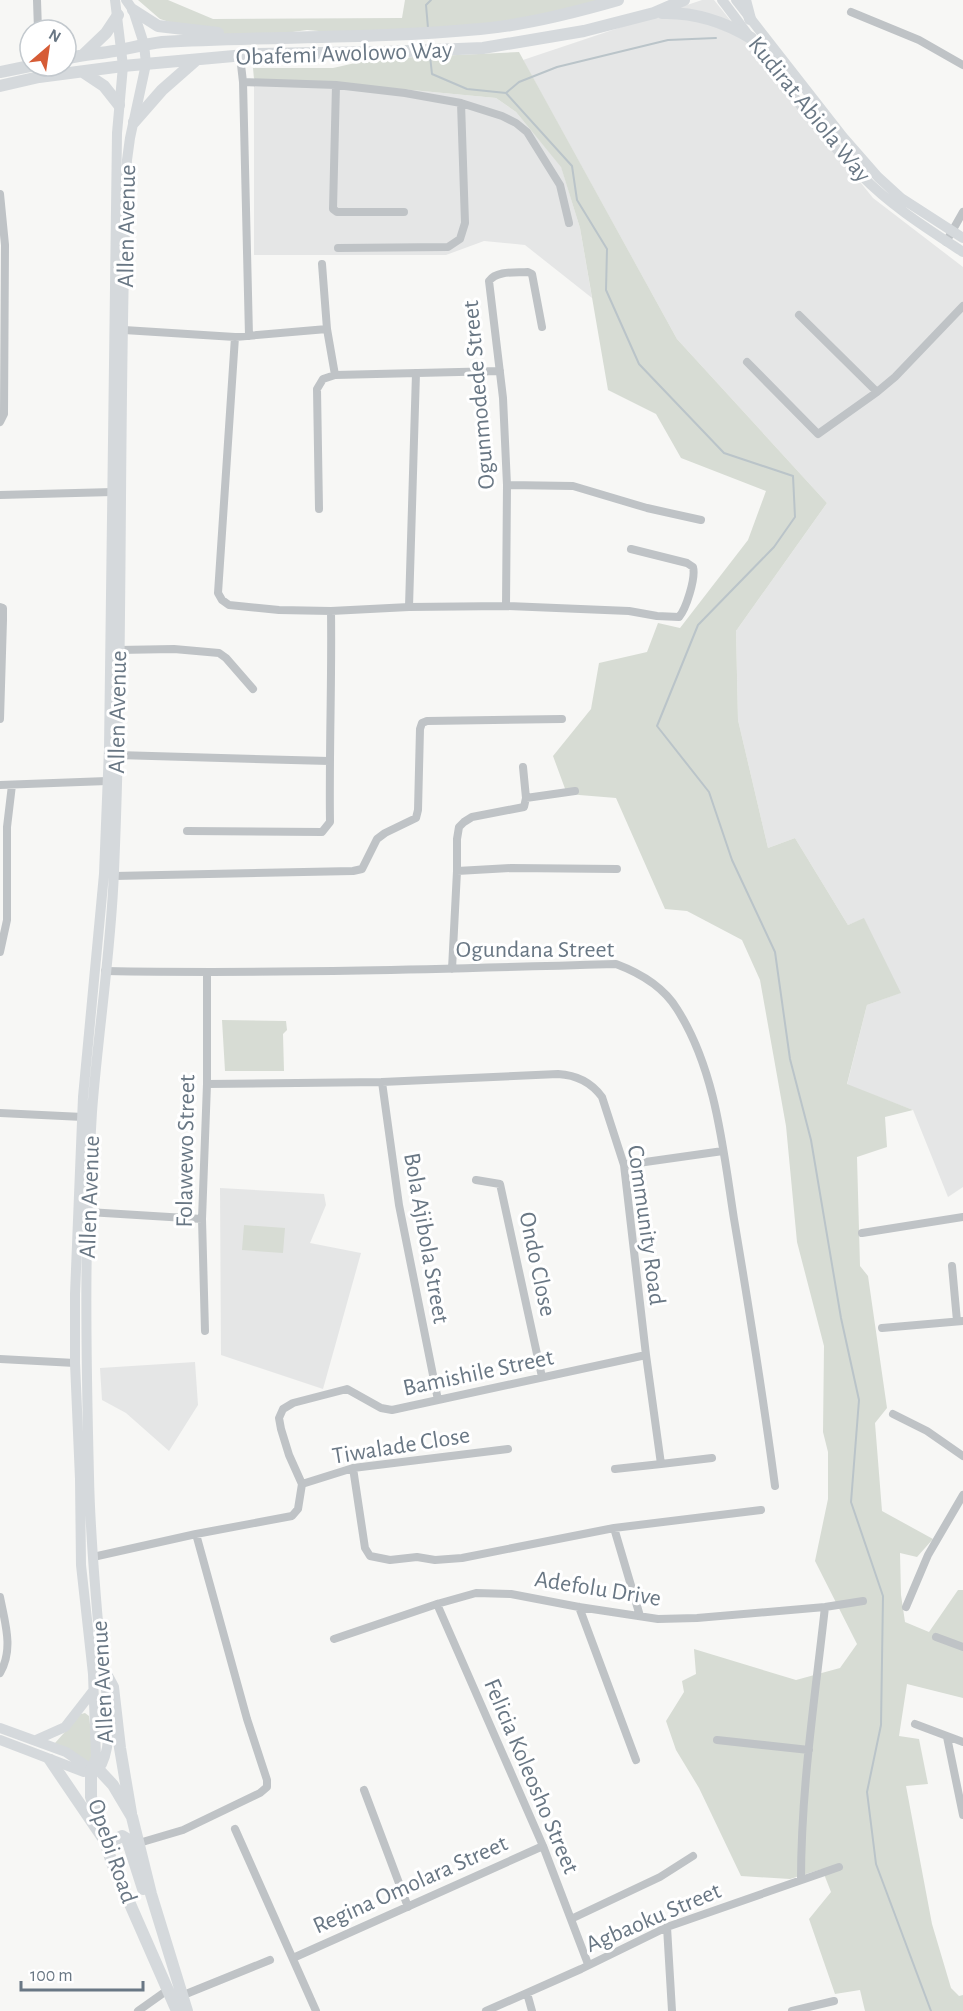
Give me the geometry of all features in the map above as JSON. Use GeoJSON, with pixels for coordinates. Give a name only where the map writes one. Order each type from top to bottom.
{"type":"FeatureCollection","features":[{"type":"Feature","properties":{"kind":"main road","name":"Allen Avenue"},"geometry":{"type":"LineString","coordinates":[[91,1769],[96,1757],[93,1674],[81,1565],[75,1363],[76,1282],[82,1117],[104,874],[107,782],[116,206],[119,105],[123,66],[115,0]]}},
{"type":"Feature","properties":{"kind":"main road","name":"Obafemi Awolowo Way"},"geometry":{"type":"LineString","coordinates":[[78,56],[144,44],[481,29],[583,10],[618,0]]}},
{"type":"Feature","properties":{"kind":"main road","name":"Obafemi Awolowo Way"},"geometry":{"type":"LineString","coordinates":[[0,86],[123,66],[240,56],[483,48],[584,31],[654,13],[684,0]]}},
{"type":"Feature","properties":{"kind":"main road","name":"Kudirat Abiola Way"},"geometry":{"type":"LineString","coordinates":[[722,0],[812,119],[862,176],[882,194],[963,252]]}},
{"type":"Feature","properties":{"kind":"main road","name":"Kudirat Abiola Way"},"geometry":{"type":"LineString","coordinates":[[736,0],[843,137],[878,177],[901,198],[963,238]]}},
{"type":"Feature","properties":{"kind":"main road"},"geometry":{"type":"LineString","coordinates":[[745,0],[750,19]]}},
{"type":"Feature","properties":{"kind":"main road","name":"Allen Avenue"},"geometry":{"type":"LineString","coordinates":[[91,1769],[102,1764],[109,1744],[93,1557],[85,1292],[94,1085],[114,876],[127,160],[146,64],[144,44],[130,5]]}},
{"type":"Feature","properties":{"kind":"main road"},"geometry":{"type":"LineString","coordinates":[[130,5],[158,26],[177,30],[312,38]]}},
{"type":"Feature","properties":{"kind":"main road"},"geometry":{"type":"LineString","coordinates":[[654,13],[680,12],[700,16],[736,29],[751,39]]}},
{"type":"Feature","properties":{"kind":"main road"},"geometry":{"type":"LineString","coordinates":[[84,54],[106,33],[118,15]]}},
{"type":"Feature","properties":{"kind":"main road"},"geometry":{"type":"LineString","coordinates":[[134,122],[162,90],[195,61]]}},
{"type":"Feature","properties":{"kind":"main road"},"geometry":{"type":"LineString","coordinates":[[0,72],[18,68]]}},
{"type":"Feature","properties":{"kind":"main road"},"geometry":{"type":"LineString","coordinates":[[83,72],[104,86],[119,105]]}},
{"type":"Feature","properties":{"kind":"main road"},"geometry":{"type":"LineString","coordinates":[[104,1670],[113,1687],[120,1748],[132,1817]]}},
{"type":"Feature","properties":{"kind":"main road"},"geometry":{"type":"LineString","coordinates":[[36,1740],[65,1727],[93,1691]]}},
{"type":"Feature","properties":{"kind":"main road"},"geometry":{"type":"LineString","coordinates":[[0,1728],[66,1752],[91,1769]]}},
{"type":"Feature","properties":{"kind":"main road"},"geometry":{"type":"LineString","coordinates":[[0,1740],[84,1772],[91,1769]]}},
{"type":"Feature","properties":{"kind":"main road"},"geometry":{"type":"LineString","coordinates":[[50,1760],[107,1844],[117,1837],[122,1836],[127,1839],[144,1889],[151,1894]]}},
{"type":"Feature","properties":{"kind":"main road","name":"Opebi Road"},"geometry":{"type":"LineString","coordinates":[[177,2011],[112,1863],[91,1797],[91,1769],[100,1771],[112,1785],[132,1817],[151,1894],[187,2011]]}},
{"type":"Feature","properties":{"kind":"street"},"geometry":{"type":"LineString","coordinates":[[37,0],[38,18]]}},
{"type":"Feature","properties":{"kind":"street"},"geometry":{"type":"LineString","coordinates":[[851,12],[919,40],[963,65]]}},
{"type":"Feature","properties":{"kind":"street"},"geometry":{"type":"LineString","coordinates":[[240,56],[243,82],[249,336]]}},
{"type":"Feature","properties":{"kind":"street"},"geometry":{"type":"LineString","coordinates":[[243,82],[336,85],[405,93],[461,103],[502,116],[527,132],[560,185],[569,223]]}},
{"type":"Feature","properties":{"kind":"street"},"geometry":{"type":"LineString","coordinates":[[336,85],[333,209],[337,212],[404,212]]}},
{"type":"Feature","properties":{"kind":"street"},"geometry":{"type":"LineString","coordinates":[[338,248],[448,247],[460,238],[465,223],[461,103]]}},
{"type":"Feature","properties":{"kind":"street"},"geometry":{"type":"LineString","coordinates":[[0,194],[5,245],[4,414],[1,421]]}},
{"type":"Feature","properties":{"kind":"street"},"geometry":{"type":"LineString","coordinates":[[946,242],[963,212]]}},
{"type":"Feature","properties":{"kind":"street"},"geometry":{"type":"LineString","coordinates":[[322,264],[327,329],[335,375]]}},
{"type":"Feature","properties":{"kind":"street","name":"Ogunmodede Street"},"geometry":{"type":"LineString","coordinates":[[506,606],[507,485],[500,371],[489,294],[489,281],[492,276],[528,272],[532,274],[542,327]]}},
{"type":"Feature","properties":{"kind":"street"},"geometry":{"type":"LineString","coordinates":[[747,362],[818,434],[877,392],[912,360],[963,306]]}},
{"type":"Feature","properties":{"kind":"street"},"geometry":{"type":"LineString","coordinates":[[799,315],[877,392]]}},
{"type":"Feature","properties":{"kind":"street"},"geometry":{"type":"LineString","coordinates":[[124,330],[249,336],[327,329]]}},
{"type":"Feature","properties":{"kind":"street"},"geometry":{"type":"LineString","coordinates":[[235,336],[218,593],[229,605],[279,610],[331,611],[506,606],[629,611],[679,617],[684,609],[694,573],[693,567],[687,563],[631,549]]}},
{"type":"Feature","properties":{"kind":"street"},"geometry":{"type":"LineString","coordinates":[[319,509],[317,389],[323,379],[335,375],[500,371]]}},
{"type":"Feature","properties":{"kind":"street"},"geometry":{"type":"LineString","coordinates":[[409,607],[416,373]]}},
{"type":"Feature","properties":{"kind":"street"},"geometry":{"type":"LineString","coordinates":[[507,485],[573,486],[647,508],[701,520]]}},
{"type":"Feature","properties":{"kind":"street"},"geometry":{"type":"LineString","coordinates":[[0,495],[113,492]]}},
{"type":"Feature","properties":{"kind":"street"},"geometry":{"type":"LineString","coordinates":[[0,719],[1,608]]}},
{"type":"Feature","properties":{"kind":"street"},"geometry":{"type":"LineString","coordinates":[[187,831],[322,832],[330,822],[331,611]]}},
{"type":"Feature","properties":{"kind":"street"},"geometry":{"type":"LineString","coordinates":[[118,650],[174,649],[219,653],[253,689]]}},
{"type":"Feature","properties":{"kind":"street"},"geometry":{"type":"LineString","coordinates":[[114,876],[362,869],[377,839],[385,832],[416,818],[422,723],[427,721],[562,718]]}},
{"type":"Feature","properties":{"kind":"street"},"geometry":{"type":"LineString","coordinates":[[117,756],[329,761]]}},
{"type":"Feature","properties":{"kind":"street"},"geometry":{"type":"LineString","coordinates":[[452,969],[459,828],[472,817],[524,807],[526,798],[523,767]]}},
{"type":"Feature","properties":{"kind":"street"},"geometry":{"type":"LineString","coordinates":[[0,785],[107,782]]}},
{"type":"Feature","properties":{"kind":"street"},"geometry":{"type":"LineString","coordinates":[[0,952],[7,920],[4,877],[12,785]]}},
{"type":"Feature","properties":{"kind":"street"},"geometry":{"type":"LineString","coordinates":[[526,798],[575,791]]}},
{"type":"Feature","properties":{"kind":"street"},"geometry":{"type":"LineString","coordinates":[[457,871],[511,868],[617,869]]}},
{"type":"Feature","properties":{"kind":"street","name":"Ogundana Street"},"geometry":{"type":"LineString","coordinates":[[105,971],[207,973],[616,964],[637,972],[659,987],[677,1008],[693,1040],[709,1084],[723,1151],[758,1364],[775,1486]]}},
{"type":"Feature","properties":{"kind":"street","name":"Folawewo Street"},"geometry":{"type":"LineString","coordinates":[[205,1331],[202,1219],[207,1084],[207,973]]}},
{"type":"Feature","properties":{"kind":"street","name":"Community Road"},"geometry":{"type":"LineString","coordinates":[[207,1084],[382,1082],[558,1074],[572,1075],[596,1088],[602,1097],[624,1166],[661,1464]]}},
{"type":"Feature","properties":{"kind":"street","name":"Bola Ajibola Street"},"geometry":{"type":"LineString","coordinates":[[382,1082],[399,1205],[438,1400]]}},
{"type":"Feature","properties":{"kind":"street"},"geometry":{"type":"LineString","coordinates":[[0,1113],[82,1117]]}},
{"type":"Feature","properties":{"kind":"street"},"geometry":{"type":"LineString","coordinates":[[624,1166],[723,1151]]}},
{"type":"Feature","properties":{"kind":"street","name":"Ondo Close"},"geometry":{"type":"LineString","coordinates":[[476,1180],[501,1184],[542,1377]]}},
{"type":"Feature","properties":{"kind":"street"},"geometry":{"type":"LineString","coordinates":[[88,1212],[202,1219]]}},
{"type":"Feature","properties":{"kind":"street"},"geometry":{"type":"LineString","coordinates":[[862,1233],[963,1217]]}},
{"type":"Feature","properties":{"kind":"street"},"geometry":{"type":"LineString","coordinates":[[882,1328],[960,1321],[952,1266]]}},
{"type":"Feature","properties":{"kind":"street","name":"Bamishile Street"},"geometry":{"type":"LineString","coordinates":[[302,1484],[289,1455],[279,1419],[283,1409],[293,1403],[347,1389],[381,1408],[392,1410],[646,1355]]}},
{"type":"Feature","properties":{"kind":"street"},"geometry":{"type":"LineString","coordinates":[[0,1359],[75,1363]]}},
{"type":"Feature","properties":{"kind":"street"},"geometry":{"type":"LineString","coordinates":[[893,1414],[927,1431],[963,1456]]}},
{"type":"Feature","properties":{"kind":"street","name":"Tiwalade Close"},"geometry":{"type":"LineString","coordinates":[[302,1484],[353,1468],[507,1449]]}},
{"type":"Feature","properties":{"kind":"street"},"geometry":{"type":"LineString","coordinates":[[615,1469],[712,1458]]}},
{"type":"Feature","properties":{"kind":"street"},"geometry":{"type":"LineString","coordinates":[[353,1468],[365,1548],[370,1556],[390,1560],[417,1557],[435,1560],[462,1558],[614,1528],[761,1510]]}},
{"type":"Feature","properties":{"kind":"street"},"geometry":{"type":"LineString","coordinates":[[93,1557],[292,1516],[298,1509],[302,1484]]}},
{"type":"Feature","properties":{"kind":"street"},"geometry":{"type":"LineString","coordinates":[[906,1607],[928,1555],[963,1495]]}},
{"type":"Feature","properties":{"kind":"street"},"geometry":{"type":"LineString","coordinates":[[614,1528],[640,1616]]}},
{"type":"Feature","properties":{"kind":"street"},"geometry":{"type":"LineString","coordinates":[[139,1843],[183,1830],[260,1793],[267,1787],[267,1780],[247,1719],[196,1534]]}},
{"type":"Feature","properties":{"kind":"street","name":"Adefolu Drive"},"geometry":{"type":"LineString","coordinates":[[334,1640],[437,1604],[476,1593],[495,1592],[658,1619],[698,1618],[825,1607],[863,1601]]}},
{"type":"Feature","properties":{"kind":"street"},"geometry":{"type":"LineString","coordinates":[[0,1597],[8,1642],[8,1655],[0,1673]]}},
{"type":"Feature","properties":{"kind":"street","name":"Felicia Koleosho Street"},"geometry":{"type":"LineString","coordinates":[[437,1604],[543,1846],[588,1964]]}},
{"type":"Feature","properties":{"kind":"street"},"geometry":{"type":"LineString","coordinates":[[579,1607],[636,1761]]}},
{"type":"Feature","properties":{"kind":"street"},"geometry":{"type":"LineString","coordinates":[[801,1880],[809,1749],[825,1607]]}},
{"type":"Feature","properties":{"kind":"street"},"geometry":{"type":"LineString","coordinates":[[936,1637],[963,1647]]}},
{"type":"Feature","properties":{"kind":"street"},"geometry":{"type":"LineString","coordinates":[[915,1724],[963,1742]]}},
{"type":"Feature","properties":{"kind":"street"},"geometry":{"type":"LineString","coordinates":[[947,1737],[963,1815]]}},
{"type":"Feature","properties":{"kind":"street"},"geometry":{"type":"LineString","coordinates":[[717,1740],[809,1749]]}},
{"type":"Feature","properties":{"kind":"street"},"geometry":{"type":"LineString","coordinates":[[364,1790],[408,1907]]}},
{"type":"Feature","properties":{"kind":"street"},"geometry":{"type":"LineString","coordinates":[[235,1829],[316,2011]]}},
{"type":"Feature","properties":{"kind":"street","name":"Regina Omolara Street"},"geometry":{"type":"LineString","coordinates":[[293,1958],[543,1846]]}},
{"type":"Feature","properties":{"kind":"street"},"geometry":{"type":"LineString","coordinates":[[571,1919],[660,1877],[693,1856]]}},
{"type":"Feature","properties":{"kind":"street","name":"Agbaoku Street"},"geometry":{"type":"LineString","coordinates":[[486,2011],[667,1927],[839,1867]]}},
{"type":"Feature","properties":{"kind":"street"},"geometry":{"type":"LineString","coordinates":[[667,1927],[672,2011]]}},
{"type":"Feature","properties":{"kind":"street"},"geometry":{"type":"LineString","coordinates":[[181,1995],[270,1960]]}},
{"type":"Feature","properties":{"kind":"street"},"geometry":{"type":"LineString","coordinates":[[138,2011],[169,1989]]}},
{"type":"Feature","properties":{"kind":"street"},"geometry":{"type":"LineString","coordinates":[[527,1993],[532,2011]]}},
{"type":"Feature","properties":{"kind":"street"},"geometry":{"type":"LineString","coordinates":[[792,2011],[834,2001]]}},
{"type":"Feature","properties":{"kind":"shaded area"},"geometry":{"type":"Polygon","coordinates":[[[138,0],[168,0],[213,19],[402,18],[405,0],[599,0],[547,17],[480,25],[341,33],[307,30],[249,38],[204,33],[160,19],[138,0]]]}},
{"type":"Feature","properties":{"kind":"shaded area"},"geometry":{"type":"Polygon","coordinates":[[[702,0],[714,0],[873,198],[963,267],[963,1187],[948,1197],[913,1110],[847,1085],[867,1005],[900,993],[864,919],[848,925],[795,838],[768,848],[738,720],[736,631],[827,503],[677,339],[523,60],[702,0]]]}},
{"type":"Feature","properties":{"kind":"shaded area"},"geometry":{"type":"Polygon","coordinates":[[[519,52],[677,339],[827,503],[736,631],[738,720],[768,848],[795,838],[848,925],[864,918],[901,993],[867,1005],[847,1084],[913,1110],[885,1117],[887,1147],[857,1157],[860,1266],[868,1276],[887,1408],[875,1423],[882,1511],[933,1539],[917,1557],[900,1553],[901,1595],[905,1622],[929,1632],[958,1590],[963,1590],[963,1698],[907,1684],[899,1736],[919,1739],[928,1784],[906,1786],[932,1924],[951,1988],[959,1996],[963,1995],[963,2011],[865,2011],[860,1990],[835,1994],[809,1919],[831,1892],[822,1869],[790,1879],[741,1876],[699,1788],[676,1750],[666,1721],[684,1692],[682,1681],[696,1674],[694,1649],[796,1680],[840,1668],[857,1644],[815,1561],[828,1499],[828,1452],[823,1432],[824,1346],[797,1242],[786,1126],[760,980],[742,940],[687,911],[665,909],[616,798],[567,794],[553,756],[591,709],[599,663],[647,652],[658,623],[680,628],[748,540],[766,491],[681,458],[656,414],[608,390],[580,228],[561,167],[516,112],[496,98],[327,82],[254,79],[253,68],[333,68],[373,59],[519,52]]]}},
{"type":"Feature","properties":{"kind":"shaded area"},"geometry":{"type":"Polygon","coordinates":[[[254,79],[327,82],[496,98],[516,112],[561,166],[580,228],[592,298],[525,245],[484,241],[446,255],[254,255],[254,79]]]}},
{"type":"Feature","properties":{"kind":"shaded area"},"geometry":{"type":"Polygon","coordinates":[[[222,1020],[286,1021],[287,1030],[283,1034],[284,1071],[225,1071],[222,1020]]]}},
{"type":"Feature","properties":{"kind":"shaded area"},"geometry":{"type":"Polygon","coordinates":[[[220,1188],[324,1194],[326,1205],[310,1243],[361,1253],[323,1389],[221,1355],[220,1188]]]}},
{"type":"Feature","properties":{"kind":"shaded area"},"geometry":{"type":"Polygon","coordinates":[[[244,1225],[285,1228],[283,1253],[242,1250],[244,1225]]]}},
{"type":"Feature","properties":{"kind":"shaded area"},"geometry":{"type":"Polygon","coordinates":[[[195,1362],[198,1405],[169,1451],[126,1413],[102,1400],[100,1368],[195,1362]]]}},
{"type":"Feature","properties":{"kind":"shaded area"},"geometry":{"type":"Polygon","coordinates":[[[85,1713],[89,1716],[94,1757],[89,1763],[55,1743],[81,1714],[85,1713]]]}},
{"type":"Feature","properties":{"kind":"waterway"},"geometry":{"type":"LineString","coordinates":[[428,28],[426,5],[431,0]]}},
{"type":"Feature","properties":{"kind":"waterway"},"geometry":{"type":"LineString","coordinates":[[506,93],[519,82],[557,67],[668,40],[716,38]]}},
{"type":"Feature","properties":{"kind":"waterway"},"geometry":{"type":"LineString","coordinates":[[430,56],[432,74],[467,89],[506,93],[572,166],[577,200],[607,249],[606,290],[639,364],[724,453],[793,476],[795,517],[774,547],[698,625],[657,726],[709,792],[732,860],[775,952],[790,1059],[811,1140],[841,1318],[859,1400],[851,1502],[883,1596],[881,1725],[867,1792],[876,1864],[931,2011]]}}]}
